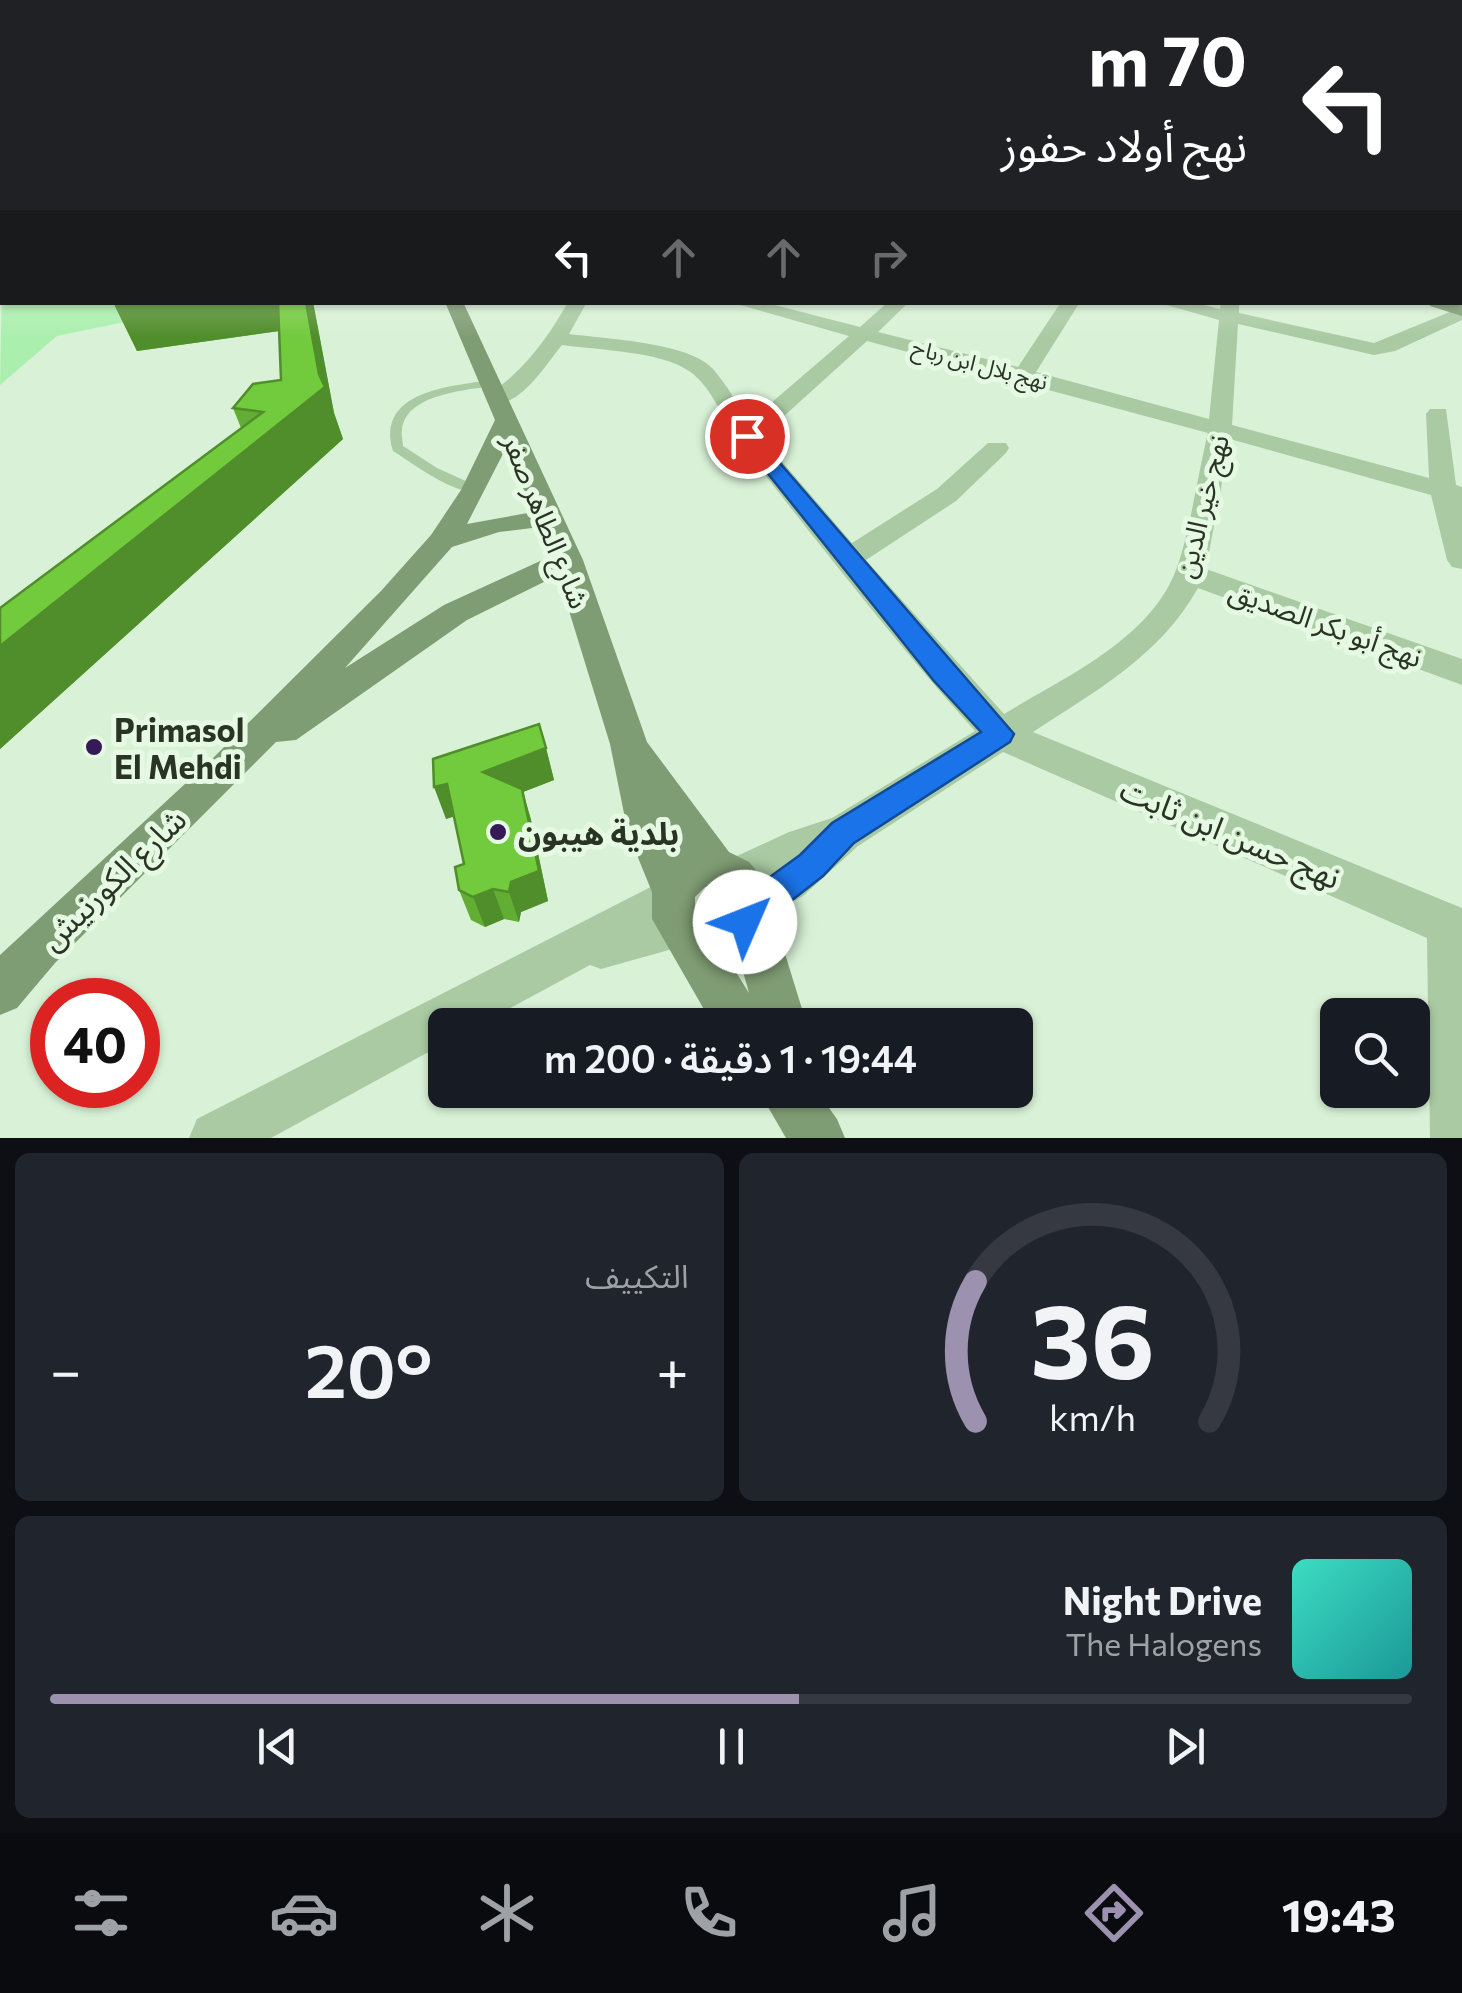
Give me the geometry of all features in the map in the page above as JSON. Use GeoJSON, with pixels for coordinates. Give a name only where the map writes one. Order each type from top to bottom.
{"type":"FeatureCollection","features":[{"type":"Feature","properties":{"kind":"main road","name":"شارع الطاهر صفر"},"geometry":{"type":"LineString","coordinates":[[455,305],[568,560],[629,744],[649,834],[678,913],[731,1008]]}},
{"type":"Feature","properties":{"kind":"main road"},"geometry":{"type":"LineString","coordinates":[[228,768],[442,541],[474,490],[498,401]]}},
{"type":"Feature","properties":{"kind":"main road"},"geometry":{"type":"LineString","coordinates":[[442,541],[496,524],[550,518]]}},
{"type":"Feature","properties":{"kind":"main road"},"geometry":{"type":"LineString","coordinates":[[228,768],[460,607],[522,575],[568,560]]}},
{"type":"Feature","properties":{"kind":"main road","name":"شارع الطاهر صفر"},"geometry":{"type":"LineString","coordinates":[[629,744],[738,890],[776,1008]]}},
{"type":"Feature","properties":{"kind":"main road","name":"شارع الكورنيش"},"geometry":{"type":"LineString","coordinates":[[0,991],[52,934],[228,768]]}},
{"type":"Feature","properties":{"kind":"main road"},"geometry":{"type":"LineString","coordinates":[[691,873],[738,890],[738,932],[726,939],[700,941],[678,913],[691,873]]}},
{"type":"Feature","properties":{"kind":"main road"},"geometry":{"type":"LineString","coordinates":[[798,1108],[820,1138]]}},
{"type":"Feature","properties":{"kind":"main road"},"geometry":{"type":"LineString","coordinates":[[810,1108],[820,1138]]}},
{"type":"Feature","properties":{"kind":"street"},"geometry":{"type":"LineString","coordinates":[[498,401],[557,338],[576,305]]}},
{"type":"Feature","properties":{"kind":"street","name":"نهج بلال ابن رباح"},"geometry":{"type":"LineString","coordinates":[[751,305],[1453,492]]}},
{"type":"Feature","properties":{"kind":"street"},"geometry":{"type":"LineString","coordinates":[[747,436],[897,305]]}},
{"type":"Feature","properties":{"kind":"street"},"geometry":{"type":"LineString","coordinates":[[1023,375],[1069,305]]}},
{"type":"Feature","properties":{"kind":"street"},"geometry":{"type":"LineString","coordinates":[[1189,305],[1230,310],[1374,349],[1388,348],[1462,312]]}},
{"type":"Feature","properties":{"kind":"street","name":"نهج خير الدين"},"geometry":{"type":"LineString","coordinates":[[738,890],[779,890],[812,865],[843,833],[1123,657],[1168,612],[1190,574],[1220,431],[1230,310]]}},
{"type":"Feature","properties":{"kind":"street"},"geometry":{"type":"LineString","coordinates":[[557,338],[659,353],[694,364],[705,373],[747,436],[944,674],[1000,734]]}},
{"type":"Feature","properties":{"kind":"street"},"geometry":{"type":"LineString","coordinates":[[1438,414],[1462,560]]}},
{"type":"Feature","properties":{"kind":"street"},"geometry":{"type":"LineString","coordinates":[[850,558],[938,505],[969,480],[997,448]]}},
{"type":"Feature","properties":{"kind":"street","name":"نهج أبو بكر الصديق"},"geometry":{"type":"LineString","coordinates":[[1190,574],[1462,672]]}},
{"type":"Feature","properties":{"kind":"street","name":"نهج حسن ابن ثابت"},"geometry":{"type":"LineString","coordinates":[[1000,734],[1456,927]]}},
{"type":"Feature","properties":{"kind":"street"},"geometry":{"type":"LineString","coordinates":[[216,1138],[563,953],[678,913]]}},
{"type":"Feature","properties":{"kind":"street"},"geometry":{"type":"LineString","coordinates":[[1456,927],[1457,1138]]}},
{"type":"Feature","properties":{"kind":"lane"},"geometry":{"type":"LineString","coordinates":[[474,490],[407,457],[397,448],[396,424],[417,399],[498,401]]}},
{"type":"Feature","properties":{"kind":"sand"},"geometry":{"type":"Polygon","coordinates":[[[2,305],[146,305],[129,321],[57,336],[0,385],[2,305]]]}},
{"type":"Feature","properties":{"kind":"building"},"geometry":{"type":"Polygon","coordinates":[[[278,305],[307,305],[325,387],[0,646],[0,608],[263,412],[233,408],[253,384],[281,380],[278,305]]]}},
{"type":"Feature","properties":{"kind":"building","name":"بلدية هيبون"},"geometry":{"type":"Polygon","coordinates":[[[539,724],[546,748],[483,772],[522,789],[539,871],[511,882],[509,892],[493,889],[473,897],[459,890],[455,867],[464,864],[447,784],[434,787],[433,759],[539,724]]]}},
{"type":"Feature","properties":{"kind":"place","name":"Primasol El Mehdi"},"geometry":{"type":"Point","coordinates":[94,747]}},
{"type":"Feature","properties":{"kind":"place","name":"بلدية هيبون"},"geometry":{"type":"Point","coordinates":[498,832]}},
{"type":"Feature","properties":{"kind":"route"},"geometry":{"type":"LineString","coordinates":[[745,922],[750,903],[779,890],[812,865],[843,833],[1000,734],[944,674],[747,436]]}}]}
